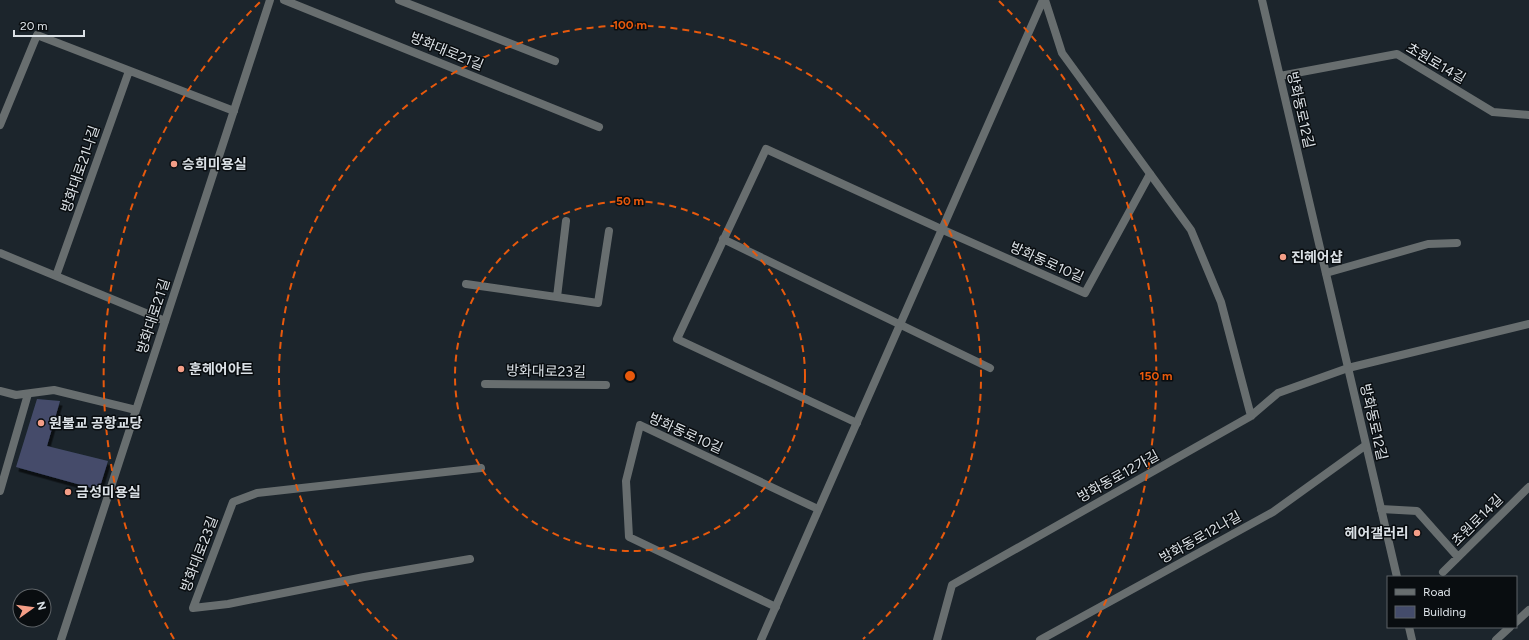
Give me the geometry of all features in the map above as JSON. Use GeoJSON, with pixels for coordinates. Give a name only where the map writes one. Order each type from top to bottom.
{"type":"FeatureCollection","features":[{"type":"Feature","properties":{"kind":"street","name":"방화대로21길"},"geometry":{"type":"LineString","coordinates":[[61,640],[270,0]]}},
{"type":"Feature","properties":{"kind":"street","name":"방화대로21길"},"geometry":{"type":"LineString","coordinates":[[284,0],[599,127]]}},
{"type":"Feature","properties":{"kind":"street"},"geometry":{"type":"LineString","coordinates":[[399,0],[555,62]]}},
{"type":"Feature","properties":{"kind":"street"},"geometry":{"type":"LineString","coordinates":[[1044,0],[1062,53],[1191,230],[1221,302],[1251,416]]}},
{"type":"Feature","properties":{"kind":"street"},"geometry":{"type":"LineString","coordinates":[[761,640],[1044,0]]}},
{"type":"Feature","properties":{"kind":"street","name":"방화동로12길"},"geometry":{"type":"LineString","coordinates":[[1262,0],[1397,576]]}},
{"type":"Feature","properties":{"kind":"street"},"geometry":{"type":"LineString","coordinates":[[0,125],[37,35],[234,111]]}},
{"type":"Feature","properties":{"kind":"street","name":"초원로14길"},"geometry":{"type":"LineString","coordinates":[[1280,76],[1397,54],[1493,112],[1529,115]]}},
{"type":"Feature","properties":{"kind":"street","name":"방화대로21나길"},"geometry":{"type":"LineString","coordinates":[[56,276],[129,71]]}},
{"type":"Feature","properties":{"kind":"street","name":"방화동로10길"},"geometry":{"type":"LineString","coordinates":[[856,423],[677,339],[766,149],[1085,293],[1150,174]]}},
{"type":"Feature","properties":{"kind":"street"},"geometry":{"type":"LineString","coordinates":[[557,297],[566,221]]}},
{"type":"Feature","properties":{"kind":"street"},"geometry":{"type":"LineString","coordinates":[[466,284],[598,303],[609,232]]}},
{"type":"Feature","properties":{"kind":"street"},"geometry":{"type":"LineString","coordinates":[[723,239],[990,368]]}},
{"type":"Feature","properties":{"kind":"street"},"geometry":{"type":"LineString","coordinates":[[1326,272],[1428,244],[1457,243]]}},
{"type":"Feature","properties":{"kind":"street"},"geometry":{"type":"LineString","coordinates":[[0,253],[165,321]]}},
{"type":"Feature","properties":{"kind":"street"},"geometry":{"type":"LineString","coordinates":[[1348,368],[1529,324]]}},
{"type":"Feature","properties":{"kind":"street","name":"방화동로12가길"},"geometry":{"type":"LineString","coordinates":[[938,640],[952,585],[1251,416],[1278,394],[1348,368]]}},
{"type":"Feature","properties":{"kind":"street","name":"방화대로23길"},"geometry":{"type":"LineString","coordinates":[[485,384],[606,385]]}},
{"type":"Feature","properties":{"kind":"street"},"geometry":{"type":"LineString","coordinates":[[0,391],[16,395],[54,390],[136,410]]}},
{"type":"Feature","properties":{"kind":"street"},"geometry":{"type":"LineString","coordinates":[[0,491],[28,394]]}},
{"type":"Feature","properties":{"kind":"street","name":"방화동로10길"},"geometry":{"type":"LineString","coordinates":[[776,607],[629,537],[626,481],[640,425],[818,509]]}},
{"type":"Feature","properties":{"kind":"street","name":"방화동로12나길"},"geometry":{"type":"LineString","coordinates":[[1040,640],[1273,512],[1366,445]]}},
{"type":"Feature","properties":{"kind":"street","name":"방화대로23길"},"geometry":{"type":"LineString","coordinates":[[470,559],[364,577],[228,604],[193,608],[233,502],[257,493],[481,468]]}},
{"type":"Feature","properties":{"kind":"street","name":"초원로14길"},"geometry":{"type":"LineString","coordinates":[[1443,572],[1529,487]]}},
{"type":"Feature","properties":{"kind":"street"},"geometry":{"type":"LineString","coordinates":[[1381,509],[1417,511],[1458,557]]}},
{"type":"Feature","properties":{"kind":"street"},"geometry":{"type":"LineString","coordinates":[[1517,621],[1529,610]]}},
{"type":"Feature","properties":{"kind":"street"},"geometry":{"type":"LineString","coordinates":[[1409,628],[1412,640]]}},
{"type":"Feature","properties":{"kind":"street"},"geometry":{"type":"LineString","coordinates":[[1496,640],[1509,628]]}},
{"type":"Feature","properties":{"kind":"building","name":"원불교 공항교당"},"geometry":{"type":"Polygon","coordinates":[[[37,399],[60,401],[47,446],[108,461],[99,490],[16,467],[37,399]]]}},
{"type":"Feature","properties":{"kind":"place","name":"승희미용실"},"geometry":{"type":"Point","coordinates":[174,164]}},
{"type":"Feature","properties":{"kind":"place","name":"진헤어샵"},"geometry":{"type":"Point","coordinates":[1283,257]}},
{"type":"Feature","properties":{"kind":"place","name":"훈헤어아트"},"geometry":{"type":"Point","coordinates":[181,369]}},
{"type":"Feature","properties":{"kind":"place","name":"원불교 공항교당"},"geometry":{"type":"Point","coordinates":[41,423]}},
{"type":"Feature","properties":{"kind":"place","name":"금성미용실"},"geometry":{"type":"Point","coordinates":[68,492]}},
{"type":"Feature","properties":{"kind":"place","name":"헤어갤러리"},"geometry":{"type":"Point","coordinates":[1417,533]}}]}
